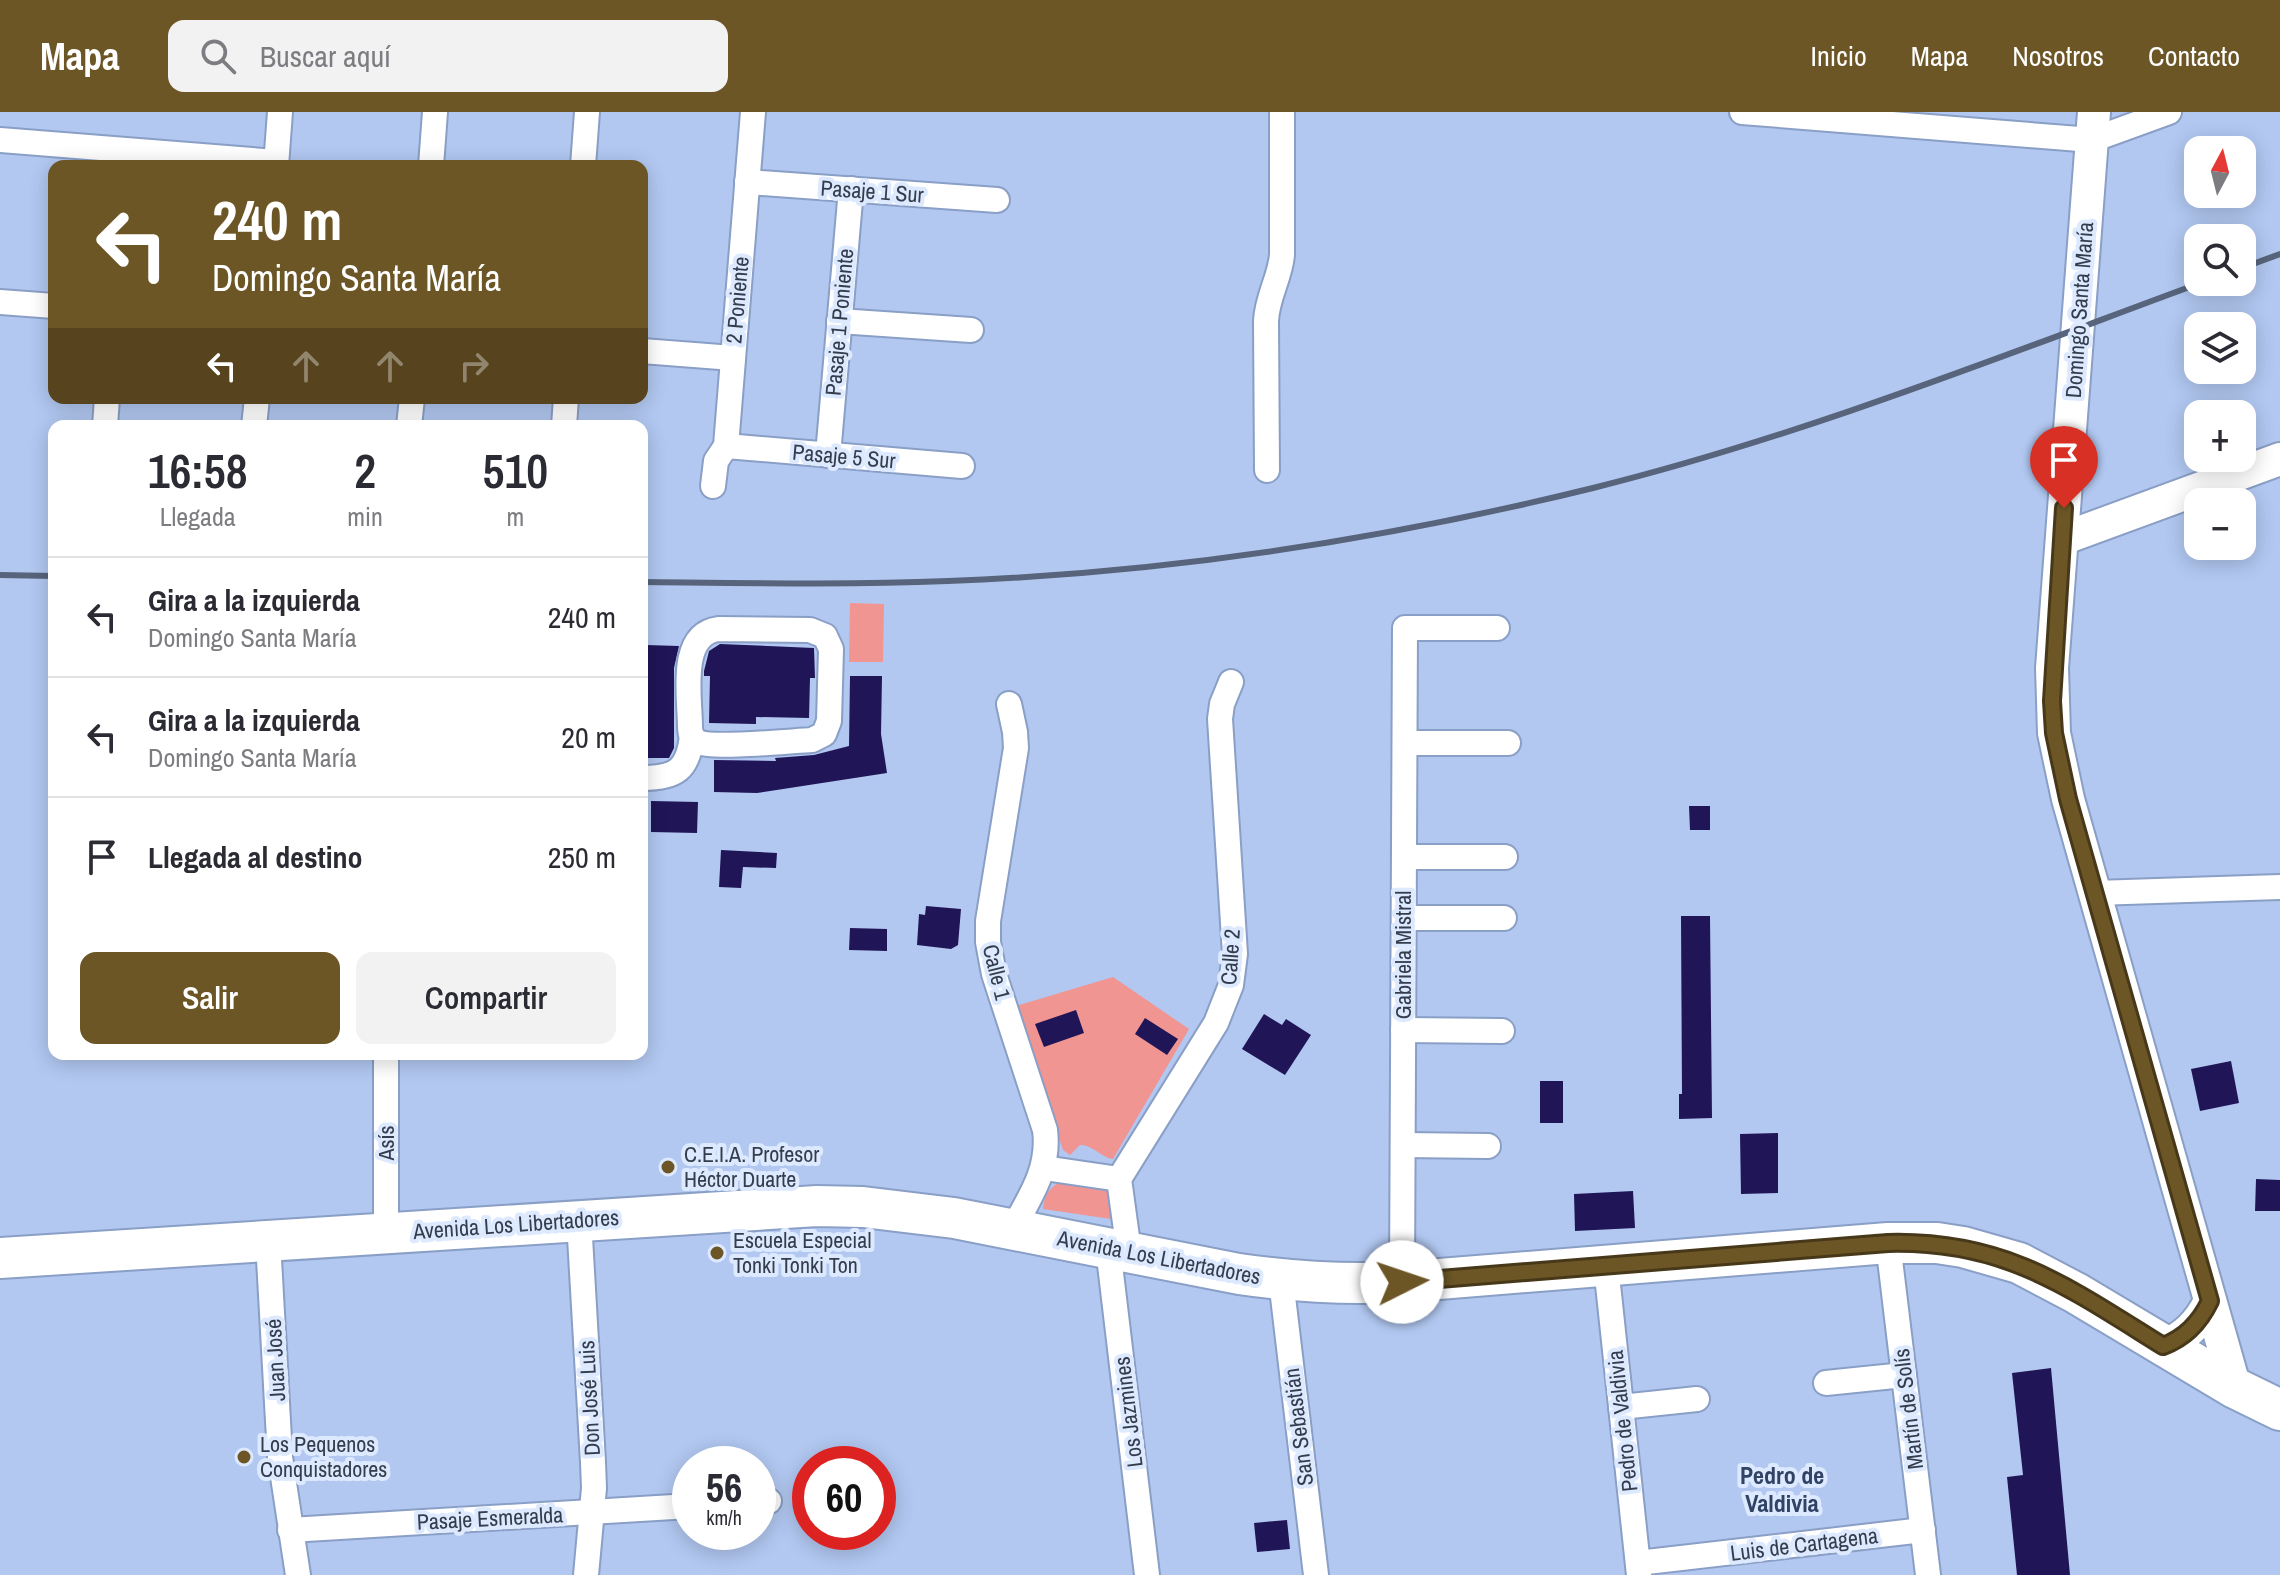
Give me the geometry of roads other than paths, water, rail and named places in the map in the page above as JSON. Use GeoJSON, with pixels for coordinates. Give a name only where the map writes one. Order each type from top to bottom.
{"type":"FeatureCollection","features":[{"type":"Feature","properties":{"kind":"main road","name":"Avenida Los Libertadores"},"geometry":{"type":"LineString","coordinates":[[0,1258],[772,1208],[863,1207],[938,1216],[1281,1280],[1343,1284],[1402,1282],[1888,1243],[1937,1243],[2019,1263],[2076,1293],[2235,1388],[2280,1410]]}},
{"type":"Feature","properties":{"kind":"street"},"geometry":{"type":"LineString","coordinates":[[276,160],[280,112]]}},
{"type":"Feature","properties":{"kind":"street"},"geometry":{"type":"LineString","coordinates":[[431,160],[435,112]]}},
{"type":"Feature","properties":{"kind":"street"},"geometry":{"type":"LineString","coordinates":[[583,160],[587,112]]}},
{"type":"Feature","properties":{"kind":"street","name":"2 Poniente"},"geometry":{"type":"LineString","coordinates":[[713,486],[716,461],[726,446],[753,112]]}},
{"type":"Feature","properties":{"kind":"street"},"geometry":{"type":"LineString","coordinates":[[1267,470],[1266,321],[1268,299],[1280,270],[1282,255],[1282,112]]}},
{"type":"Feature","properties":{"kind":"street"},"geometry":{"type":"LineString","coordinates":[[1742,112],[2093,126],[2169,112]]}},
{"type":"Feature","properties":{"kind":"street","name":"Domingo Santa María"},"geometry":{"type":"LineString","coordinates":[[2093,126],[2052,668],[2054,733],[2068,799],[2235,1388]]}},
{"type":"Feature","properties":{"kind":"street"},"geometry":{"type":"LineString","coordinates":[[0,140],[230,160]]}},
{"type":"Feature","properties":{"kind":"street","name":"Pasaje 1 Sur"},"geometry":{"type":"LineString","coordinates":[[747,182],[997,200]]}},
{"type":"Feature","properties":{"kind":"street","name":"Pasaje 1 Poniente"},"geometry":{"type":"LineString","coordinates":[[828,455],[851,189]]}},
{"type":"Feature","properties":{"kind":"street"},"geometry":{"type":"LineString","coordinates":[[0,302],[48,306]]}},
{"type":"Feature","properties":{"kind":"street"},"geometry":{"type":"LineString","coordinates":[[839,321],[971,330]]}},
{"type":"Feature","properties":{"kind":"street"},"geometry":{"type":"LineString","coordinates":[[648,351],[733,358]]}},
{"type":"Feature","properties":{"kind":"street","name":"Pasaje 5 Sur"},"geometry":{"type":"LineString","coordinates":[[726,446],[962,466]]}},
{"type":"Feature","properties":{"kind":"street"},"geometry":{"type":"LineString","coordinates":[[2062,539],[2280,459]]}},
{"type":"Feature","properties":{"kind":"street","name":"Gabriela Mistral"},"geometry":{"type":"LineString","coordinates":[[1402,1282],[1405,628],[1497,628]]}},
{"type":"Feature","properties":{"kind":"street"},"geometry":{"type":"LineString","coordinates":[[648,778],[664,777],[683,766],[690,757],[690,656],[704,633],[718,629],[810,630],[825,636],[831,649],[829,721],[824,734],[812,740],[717,744],[698,742],[692,736]]}},
{"type":"Feature","properties":{"kind":"street","name":"Calle 2"},"geometry":{"type":"LineString","coordinates":[[1119,1179],[1216,1023],[1231,985],[1235,954],[1220,719],[1231,682]]}},
{"type":"Feature","properties":{"kind":"street","name":"Calle 1"},"geometry":{"type":"LineString","coordinates":[[1009,704],[1016,748],[988,921],[988,942],[994,974],[1045,1130],[1044,1168],[1012,1230]]}},
{"type":"Feature","properties":{"kind":"street"},"geometry":{"type":"LineString","coordinates":[[1405,743],[1508,743]]}},
{"type":"Feature","properties":{"kind":"street"},"geometry":{"type":"LineString","coordinates":[[1404,857],[1505,857]]}},
{"type":"Feature","properties":{"kind":"street"},"geometry":{"type":"LineString","coordinates":[[2095,893],[2280,887]]}},
{"type":"Feature","properties":{"kind":"street"},"geometry":{"type":"LineString","coordinates":[[1404,918],[1504,918]]}},
{"type":"Feature","properties":{"kind":"street"},"geometry":{"type":"LineString","coordinates":[[1403,1030],[1502,1031]]}},
{"type":"Feature","properties":{"kind":"street","name":"Asís"},"geometry":{"type":"LineString","coordinates":[[386,1060],[386,1233]]}},
{"type":"Feature","properties":{"kind":"street"},"geometry":{"type":"LineString","coordinates":[[1403,1145],[1488,1146]]}},
{"type":"Feature","properties":{"kind":"street"},"geometry":{"type":"LineString","coordinates":[[1044,1168],[1119,1179],[1118,1250]]}},
{"type":"Feature","properties":{"kind":"street","name":"Don José Luis"},"geometry":{"type":"LineString","coordinates":[[579,1220],[593,1462],[586,1575]]}},
{"type":"Feature","properties":{"kind":"street","name":"Juan José"},"geometry":{"type":"LineString","coordinates":[[268,1241],[280,1457],[298,1575]]}},
{"type":"Feature","properties":{"kind":"street","name":"Martín de Solís"},"geometry":{"type":"LineString","coordinates":[[1888,1243],[1928,1575]]}},
{"type":"Feature","properties":{"kind":"street","name":"Los Jazmines"},"geometry":{"type":"LineString","coordinates":[[1118,1250],[1147,1575]]}},
{"type":"Feature","properties":{"kind":"street","name":"Pedro de Valdivia"},"geometry":{"type":"LineString","coordinates":[[1606,1266],[1638,1569]]}},
{"type":"Feature","properties":{"kind":"street","name":"San Sebastián"},"geometry":{"type":"LineString","coordinates":[[1281,1280],[1316,1575]]}},
{"type":"Feature","properties":{"kind":"street"},"geometry":{"type":"LineString","coordinates":[[2163,1346],[2191,1329],[2210,1301]]}},
{"type":"Feature","properties":{"kind":"street"},"geometry":{"type":"LineString","coordinates":[[1826,1383],[1904,1375]]}},
{"type":"Feature","properties":{"kind":"street"},"geometry":{"type":"LineString","coordinates":[[1621,1407],[1697,1399]]}},
{"type":"Feature","properties":{"kind":"street","name":"Pasaje Esmeralda"},"geometry":{"type":"LineString","coordinates":[[290,1530],[672,1507]]}},
{"type":"Feature","properties":{"kind":"street","name":"Luis de Cartagena"},"geometry":{"type":"LineString","coordinates":[[1638,1569],[1923,1530]]}},
{"type":"Feature","properties":{"kind":"railway"},"geometry":{"type":"LineString","coordinates":[[2256,263],[2280,254]]}},
{"type":"Feature","properties":{"kind":"railway"},"geometry":{"type":"LineString","coordinates":[[648,582],[872,583],[1029,577],[1192,562],[1434,523],[1593,488],[1748,444],[1977,366],[2184,289]]}},
{"type":"Feature","properties":{"kind":"railway"},"geometry":{"type":"LineString","coordinates":[[0,575],[48,576]]}},
{"type":"Feature","properties":{"kind":"place","name":"C.E.I.A. Profesor Héctor Duarte"},"geometry":{"type":"Point","coordinates":[668,1167]}},
{"type":"Feature","properties":{"kind":"place","name":"Escuela Especial Tonki Tonki Ton"},"geometry":{"type":"Point","coordinates":[717,1253]}},
{"type":"Feature","properties":{"kind":"place","name":"Los Pequenos Conquistadores"},"geometry":{"type":"Point","coordinates":[244,1457]}},
{"type":"Feature","properties":{"kind":"district","name":"Pedro de Valdivia"},"geometry":{"type":"Point","coordinates":[1782,1490]}}]}
